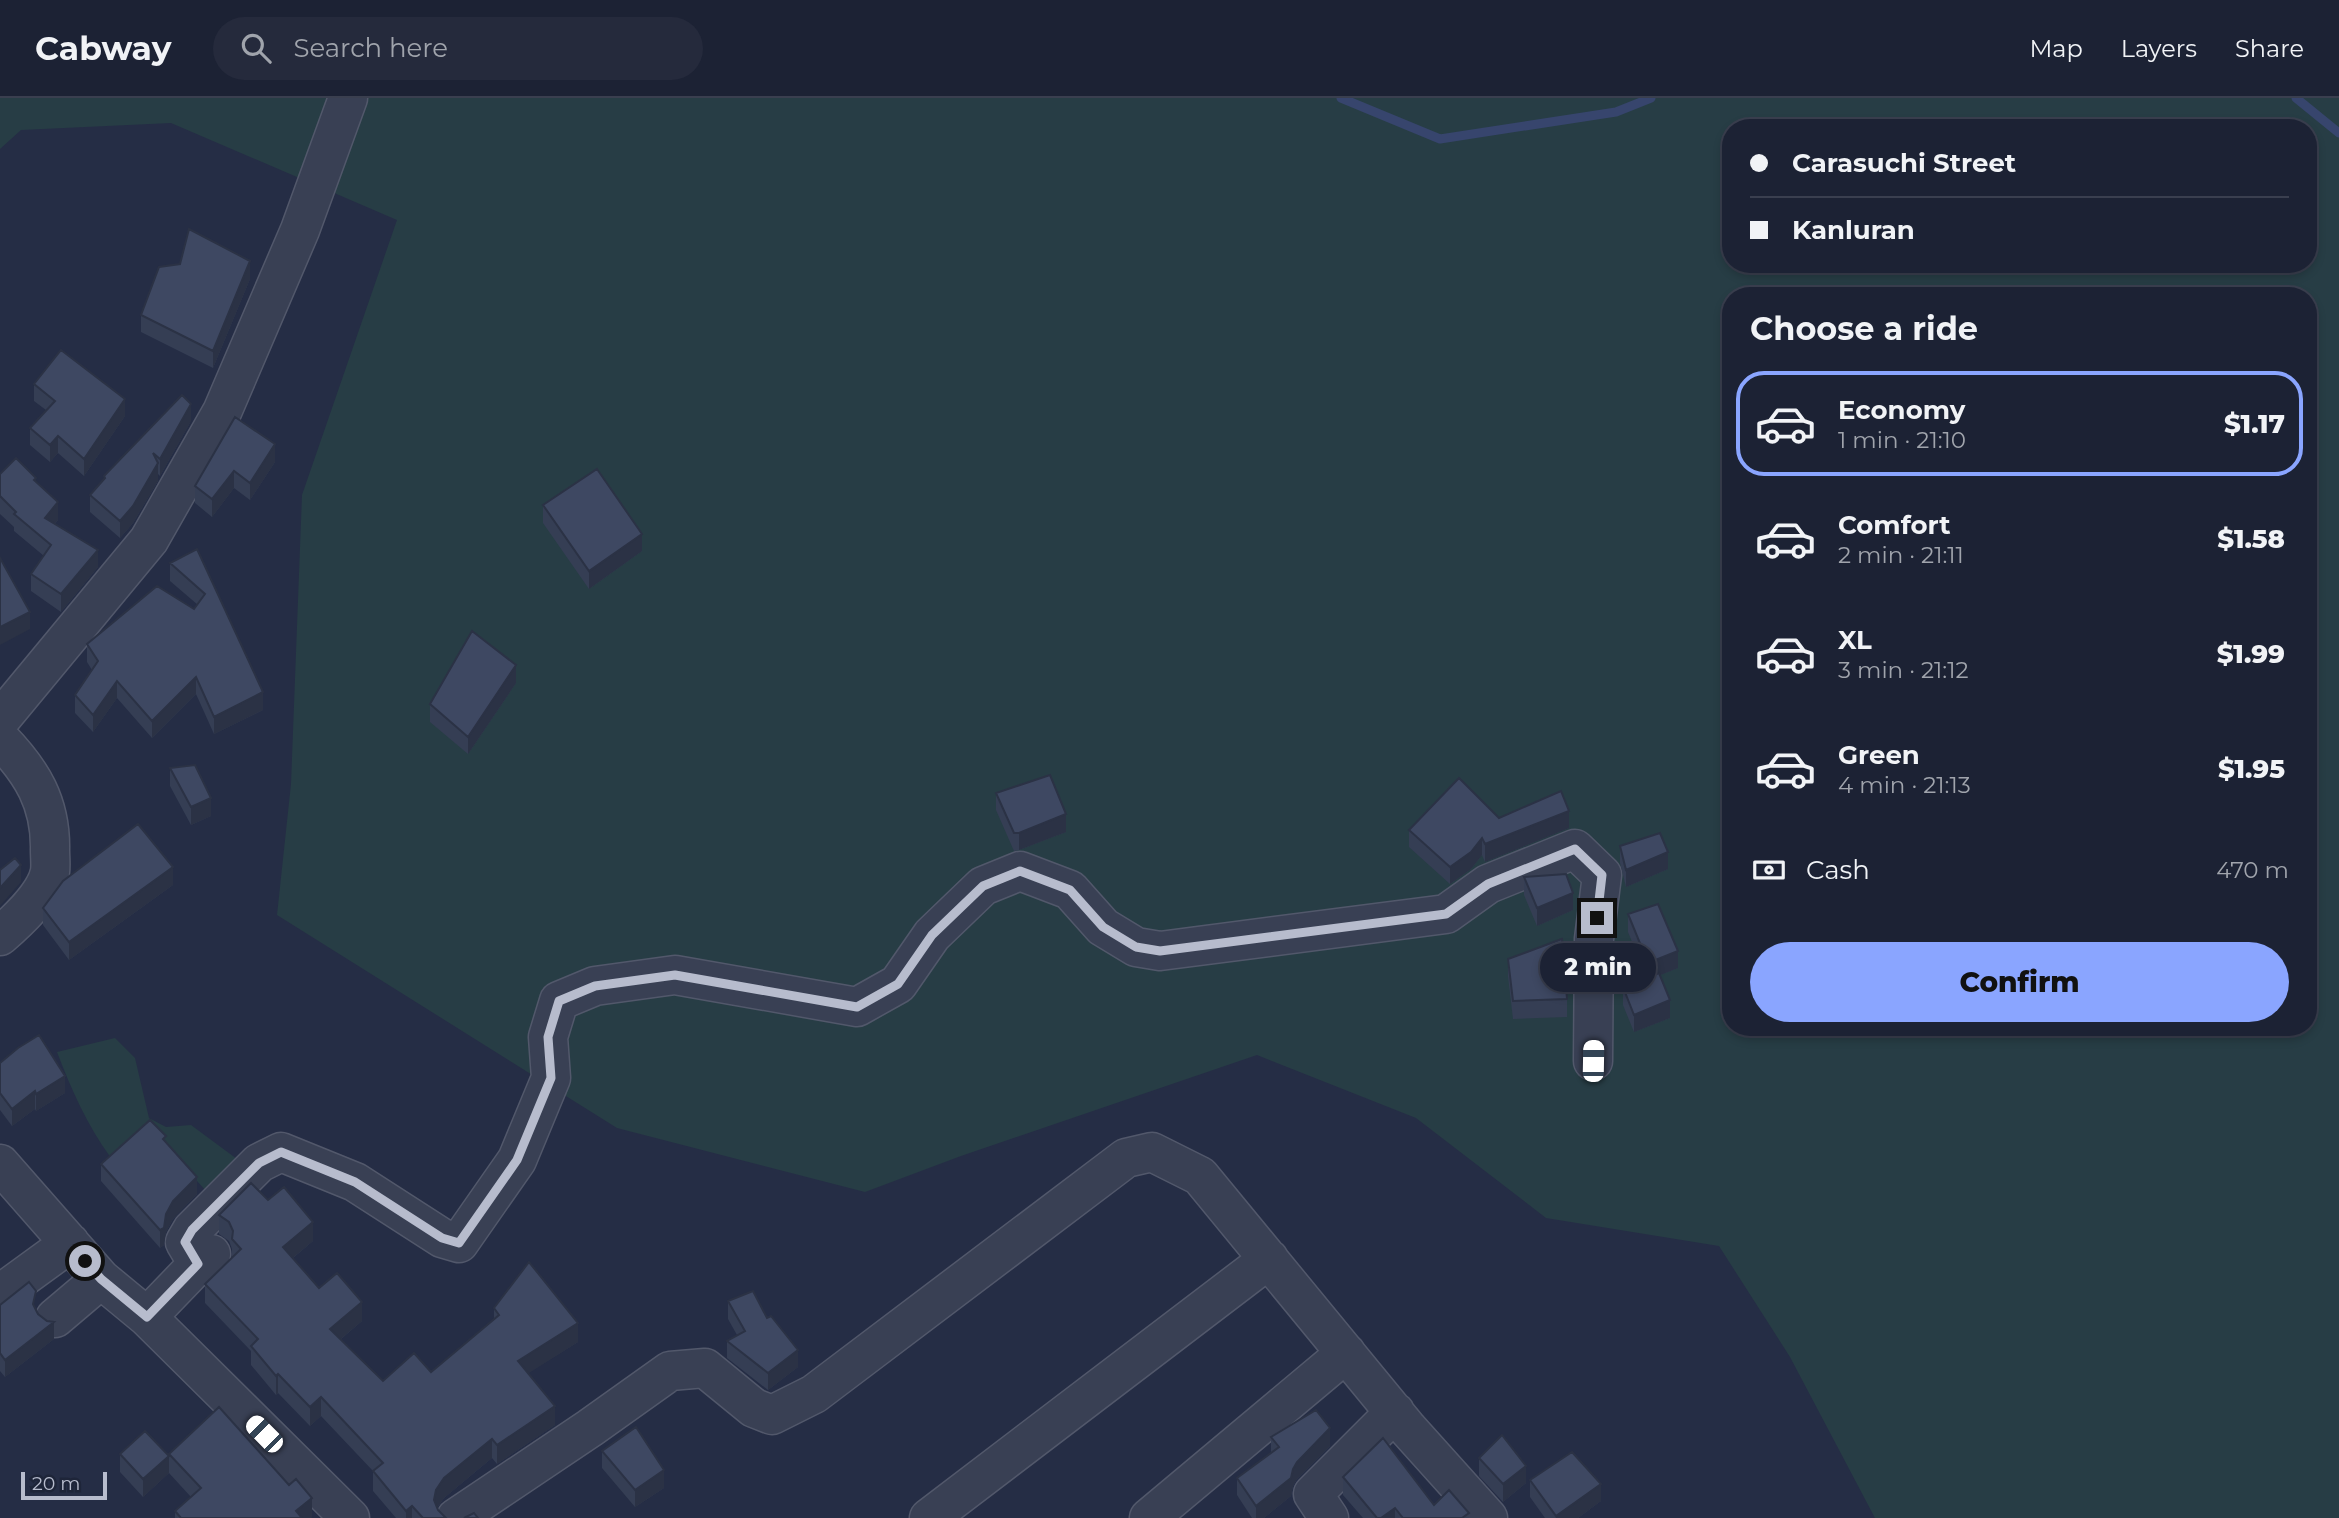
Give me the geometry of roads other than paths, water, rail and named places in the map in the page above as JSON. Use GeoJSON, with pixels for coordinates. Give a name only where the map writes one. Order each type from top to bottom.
{"type":"FeatureCollection","features":[{"type":"Feature","properties":{"kind":"street"},"geometry":{"type":"LineString","coordinates":[[0,720],[149,540],[222,412],[300,230],[348,98]]}},
{"type":"Feature","properties":{"kind":"street"},"geometry":{"type":"LineString","coordinates":[[0,739],[22,761],[43,799],[50,830],[50,874],[30,909],[0,936]]}},
{"type":"Feature","properties":{"kind":"street"},"geometry":{"type":"LineString","coordinates":[[147,1317],[204,1259],[185,1242],[192,1230],[259,1163],[281,1152],[355,1182],[442,1238],[459,1243],[517,1160],[551,1078],[548,1037],[559,1001],[595,986],[675,975],[857,1007],[898,984],[932,935],[983,886],[1020,871],[1070,890],[1103,927],[1136,947],[1160,951],[1446,914],[1488,884],[1575,849],[1602,875],[1594,939],[1593,1061]]}},
{"type":"Feature","properties":{"kind":"street"},"geometry":{"type":"LineString","coordinates":[[456,1518],[670,1371],[705,1368],[754,1408],[772,1415],[814,1394],[1126,1158],[1152,1152],[1200,1176],[1395,1412],[1488,1518]]}},
{"type":"Feature","properties":{"kind":"street"},"geometry":{"type":"LineString","coordinates":[[0,1164],[101,1279],[147,1317],[351,1518]]}},
{"type":"Feature","properties":{"kind":"street"},"geometry":{"type":"LineString","coordinates":[[0,1294],[70,1243]]}},
{"type":"Feature","properties":{"kind":"street"},"geometry":{"type":"LineString","coordinates":[[929,1518],[1269,1259]]}},
{"type":"Feature","properties":{"kind":"street"},"geometry":{"type":"LineString","coordinates":[[55,1318],[101,1279]]}},
{"type":"Feature","properties":{"kind":"street"},"geometry":{"type":"LineString","coordinates":[[1149,1518],[1346,1353]]}},
{"type":"Feature","properties":{"kind":"street"},"geometry":{"type":"LineString","coordinates":[[1329,1518],[1313,1494],[1395,1412]]}},
{"type":"Feature","properties":{"kind":"waterway"},"geometry":{"type":"LineString","coordinates":[[1341,98],[1440,139],[1616,112],[1651,98]]}},
{"type":"Feature","properties":{"kind":"waterway"},"geometry":{"type":"LineString","coordinates":[[2296,98],[2339,133]]}}]}
